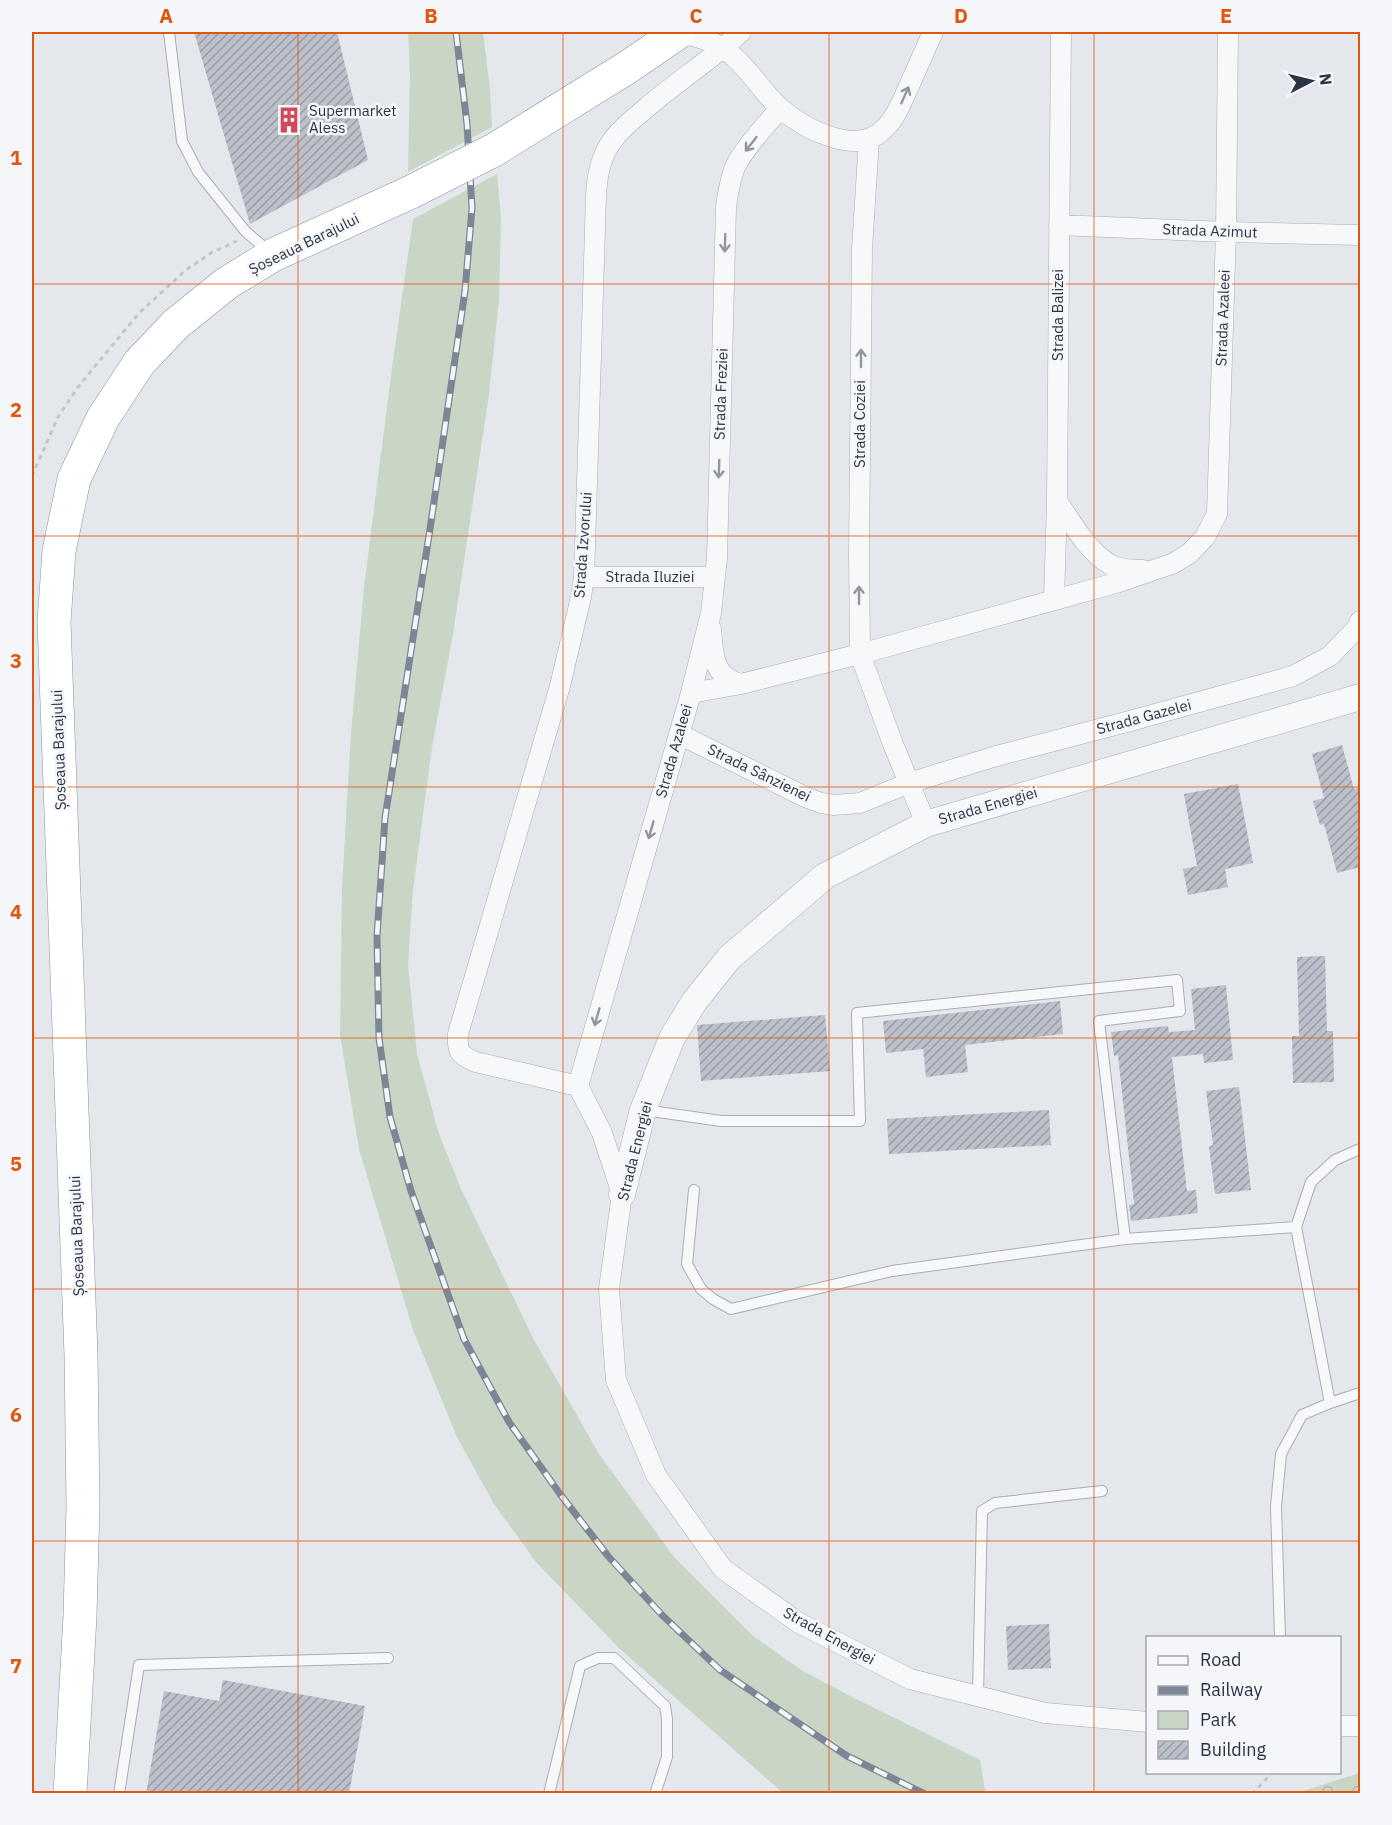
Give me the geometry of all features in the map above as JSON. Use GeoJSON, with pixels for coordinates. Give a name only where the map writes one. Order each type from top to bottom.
{"type":"FeatureCollection","features":[{"type":"Feature","properties":{"kind":"highway","name":"Șoseaua Barajului"},"geometry":{"type":"LineString","coordinates":[[70,1794],[79,1638],[83,1506],[81,1355],[54,622],[58,551],[74,479],[103,418],[139,363],[176,324],[226,283],[273,255],[411,192],[494,150],[628,67],[678,32]]}},
{"type":"Feature","properties":{"kind":"street"},"geometry":{"type":"LineString","coordinates":[[678,32],[698,36],[735,57],[780,108],[806,125],[829,136],[856,142],[869,139],[886,128],[898,110],[933,32]]}},
{"type":"Feature","properties":{"kind":"street","name":"Strada Izvorului"},"geometry":{"type":"LineString","coordinates":[[578,1086],[463,1057],[458,1047],[460,1023],[560,686],[581,597],[584,577],[595,219],[597,186],[602,162],[608,148],[622,128],[723,49],[741,32]]}},
{"type":"Feature","properties":{"kind":"street","name":"Strada Balizei"},"geometry":{"type":"LineString","coordinates":[[1054,599],[1061,32]]}},
{"type":"Feature","properties":{"kind":"street","name":"Strada Azaleei"},"geometry":{"type":"LineString","coordinates":[[578,1086],[691,693],[741,684],[860,654],[1116,583],[1174,563],[1190,553],[1205,537],[1217,514],[1226,232],[1228,32]]}},
{"type":"Feature","properties":{"kind":"street","name":"Strada Freziei"},"geometry":{"type":"LineString","coordinates":[[691,693],[711,613],[715,577],[726,207],[736,166],[780,108]]}},
{"type":"Feature","properties":{"kind":"street","name":"Strada Coziei"},"geometry":{"type":"LineString","coordinates":[[869,139],[862,249],[860,654],[926,824]]}},
{"type":"Feature","properties":{"kind":"street","name":"Strada Azimut"},"geometry":{"type":"LineString","coordinates":[[1059,225],[1360,235]]}},
{"type":"Feature","properties":{"kind":"street","name":"Strada Azaleei"},"geometry":{"type":"LineString","coordinates":[[1057,501],[1088,547],[1112,566],[1129,570],[1151,570]]}},
{"type":"Feature","properties":{"kind":"street","name":"Strada Iluziei"},"geometry":{"type":"LineString","coordinates":[[584,577],[715,577]]}},
{"type":"Feature","properties":{"kind":"street"},"geometry":{"type":"LineString","coordinates":[[711,613],[712,647],[719,671],[732,682],[741,684]]}},
{"type":"Feature","properties":{"kind":"street","name":"Strada Gazelei"},"geometry":{"type":"LineString","coordinates":[[909,783],[993,757],[1130,722],[1293,676],[1330,656],[1358,627],[1360,621]]}},
{"type":"Feature","properties":{"kind":"street","name":"Strada Energiei"},"geometry":{"type":"LineString","coordinates":[[1146,1722],[1045,1713],[910,1679],[799,1623],[723,1569],[656,1476],[616,1380],[609,1288],[622,1194],[644,1110],[672,1038],[694,1002],[729,958],[825,876],[926,824],[1360,697]]}},
{"type":"Feature","properties":{"kind":"street","name":"Strada Sânzienei"},"geometry":{"type":"LineString","coordinates":[[679,734],[821,803],[848,805],[860,803],[909,783]]}},
{"type":"Feature","properties":{"kind":"street"},"geometry":{"type":"LineString","coordinates":[[578,1086],[602,1132],[622,1194]]}},
{"type":"Feature","properties":{"kind":"street"},"geometry":{"type":"LineString","coordinates":[[1341,1726],[1360,1726]]}},
{"type":"Feature","properties":{"kind":"lane"},"geometry":{"type":"LineString","coordinates":[[169,32],[182,141],[198,172],[239,224],[273,255]]}},
{"type":"Feature","properties":{"kind":"lane"},"geometry":{"type":"LineString","coordinates":[[644,1110],[721,1121],[860,1121],[857,1013],[1177,980],[1180,1011],[1099,1021],[1125,1239]]}},
{"type":"Feature","properties":{"kind":"lane"},"geometry":{"type":"LineString","coordinates":[[1330,1403],[1296,1227],[1311,1182],[1335,1160],[1360,1149]]}},
{"type":"Feature","properties":{"kind":"lane"},"geometry":{"type":"LineString","coordinates":[[694,1190],[687,1264],[701,1289],[731,1309],[892,1271],[1125,1239],[1296,1227]]}},
{"type":"Feature","properties":{"kind":"lane"},"geometry":{"type":"LineString","coordinates":[[1280,1636],[1276,1506],[1281,1454],[1302,1415],[1360,1393]]}},
{"type":"Feature","properties":{"kind":"lane"},"geometry":{"type":"LineString","coordinates":[[978,1696],[982,1511],[995,1503],[1102,1491]]}},
{"type":"Feature","properties":{"kind":"lane"},"geometry":{"type":"LineString","coordinates":[[119,1794],[139,1665],[388,1658]]}},
{"type":"Feature","properties":{"kind":"lane"},"geometry":{"type":"LineString","coordinates":[[549,1794],[579,1666],[597,1658],[606,1658],[614,1659],[665,1706],[667,1757],[655,1794]]}},
{"type":"Feature","properties":{"kind":"path"},"geometry":{"type":"LineString","coordinates":[[1251,1794],[1271,1774]]}},
{"type":"Feature","properties":{"kind":"green space"},"geometry":{"type":"Polygon","coordinates":[[[408,32],[483,32],[492,127],[408,172],[410,75],[408,32]]]}},
{"type":"Feature","properties":{"kind":"green space"},"geometry":{"type":"Polygon","coordinates":[[[497,174],[501,218],[499,300],[489,394],[453,634],[432,747],[413,890],[408,965],[417,1054],[439,1134],[461,1189],[533,1338],[599,1454],[674,1557],[753,1636],[803,1671],[980,1760],[985,1790],[991,1793],[783,1793],[619,1648],[536,1562],[494,1504],[457,1437],[413,1330],[359,1149],[340,1035],[342,888],[351,733],[364,587],[413,219],[497,174]]]}},
{"type":"Feature","properties":{"kind":"green space"},"geometry":{"type":"Polygon","coordinates":[[[1360,1773],[1360,1793],[1299,1793],[1306,1790],[1360,1773]]]}},
{"type":"Feature","properties":{"kind":"building","name":"Supermarket Aless"},"geometry":{"type":"Polygon","coordinates":[[[194,32],[337,32],[368,160],[250,224],[194,32]]]}},
{"type":"Feature","properties":{"kind":"building"},"geometry":{"type":"Polygon","coordinates":[[[1342,745],[1354,789],[1360,787],[1360,867],[1337,873],[1324,824],[1320,825],[1313,801],[1324,798],[1312,754],[1342,745]]]}},
{"type":"Feature","properties":{"kind":"building"},"geometry":{"type":"Polygon","coordinates":[[[1238,784],[1253,863],[1225,869],[1228,887],[1188,895],[1183,869],[1197,866],[1184,794],[1238,784]]]}},
{"type":"Feature","properties":{"kind":"building"},"geometry":{"type":"Polygon","coordinates":[[[1325,956],[1327,1031],[1333,1031],[1334,1082],[1293,1083],[1292,1036],[1299,1036],[1297,957],[1325,956]]]}},
{"type":"Feature","properties":{"kind":"building"},"geometry":{"type":"Polygon","coordinates":[[[1226,985],[1233,1060],[1204,1063],[1203,1054],[1172,1057],[1187,1191],[1196,1190],[1198,1213],[1131,1221],[1129,1205],[1134,1204],[1118,1055],[1114,1056],[1111,1032],[1168,1026],[1169,1032],[1195,1030],[1191,989],[1226,985]]]}},
{"type":"Feature","properties":{"kind":"building"},"geometry":{"type":"Polygon","coordinates":[[[1060,1001],[1063,1034],[965,1045],[968,1072],[926,1077],[923,1049],[886,1053],[883,1021],[1060,1001]]]}},
{"type":"Feature","properties":{"kind":"building"},"geometry":{"type":"Polygon","coordinates":[[[825,1015],[830,1071],[701,1081],[697,1025],[825,1015]]]}},
{"type":"Feature","properties":{"kind":"building"},"geometry":{"type":"Polygon","coordinates":[[[1239,1087],[1251,1190],[1215,1194],[1209,1147],[1213,1145],[1206,1091],[1239,1087]]]}},
{"type":"Feature","properties":{"kind":"building"},"geometry":{"type":"Polygon","coordinates":[[[1049,1110],[1051,1145],[889,1154],[887,1119],[1049,1110]]]}},
{"type":"Feature","properties":{"kind":"building"},"geometry":{"type":"Polygon","coordinates":[[[1049,1624],[1051,1668],[1008,1670],[1006,1626],[1049,1624]]]}},
{"type":"Feature","properties":{"kind":"building"},"geometry":{"type":"Polygon","coordinates":[[[223,1680],[365,1706],[349,1794],[146,1794],[164,1691],[219,1701],[223,1680]]]}},
{"type":"Feature","properties":{"kind":"railway"},"geometry":{"type":"LineString","coordinates":[[456,32],[467,124],[472,208],[465,291],[385,818],[377,936],[379,1038],[390,1117],[411,1191],[464,1339],[509,1422],[608,1556],[662,1615],[720,1670],[847,1756],[925,1794]]}},
{"type":"Feature","properties":{"kind":"place","name":"Supermarket Aless"},"geometry":{"type":"Point","coordinates":[289,120]}}]}
